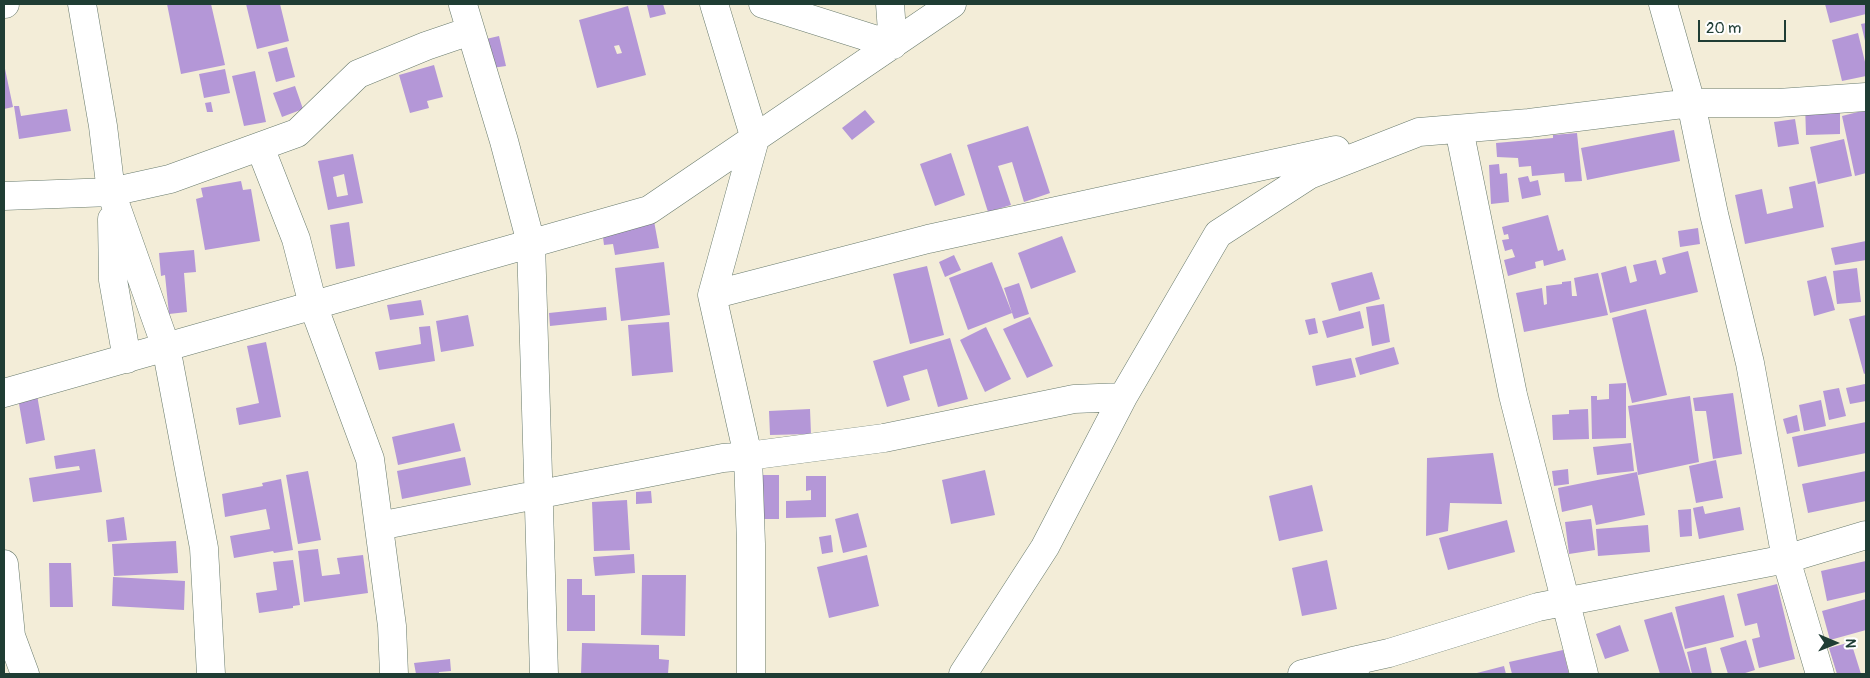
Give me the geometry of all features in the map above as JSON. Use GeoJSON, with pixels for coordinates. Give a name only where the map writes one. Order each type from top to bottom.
{"type":"FeatureCollection","features":[{"type":"Feature","properties":{"kind":"street"},"geometry":{"type":"LineString","coordinates":[[82,4],[104,126],[111,192],[113,280],[127,359]]}},
{"type":"Feature","properties":{"kind":"street"},"geometry":{"type":"LineString","coordinates":[[464,4],[470,31],[504,141],[531,243],[544,674]]}},
{"type":"Feature","properties":{"kind":"street"},"geometry":{"type":"LineString","coordinates":[[714,4],[756,139],[712,295],[748,456],[751,544],[751,674]]}},
{"type":"Feature","properties":{"kind":"street"},"geometry":{"type":"LineString","coordinates":[[763,4],[893,45]]}},
{"type":"Feature","properties":{"kind":"street"},"geometry":{"type":"LineString","coordinates":[[890,4],[893,45]]}},
{"type":"Feature","properties":{"kind":"street"},"geometry":{"type":"LineString","coordinates":[[4,393],[650,210],[952,4]]}},
{"type":"Feature","properties":{"kind":"street"},"geometry":{"type":"LineString","coordinates":[[1663,4],[1690,104],[1750,363],[1786,559],[1820,674]]}},
{"type":"Feature","properties":{"kind":"street"},"geometry":{"type":"LineString","coordinates":[[4,196],[111,192],[170,180],[297,133],[358,74],[426,46],[470,31]]}},
{"type":"Feature","properties":{"kind":"street"},"geometry":{"type":"LineString","coordinates":[[712,295],[928,239],[1420,132],[1529,123],[1690,104],[1778,103],[1866,97]]}},
{"type":"Feature","properties":{"kind":"street"},"geometry":{"type":"LineString","coordinates":[[1459,129],[1513,395],[1584,674]]}},
{"type":"Feature","properties":{"kind":"street"},"geometry":{"type":"LineString","coordinates":[[963,674],[1045,547],[1123,397],[1218,234],[1309,175],[1420,132]]}},
{"type":"Feature","properties":{"kind":"street"},"geometry":{"type":"LineString","coordinates":[[260,147],[296,239],[313,305],[370,459],[392,626],[394,674]]}},
{"type":"Feature","properties":{"kind":"street"},"geometry":{"type":"LineString","coordinates":[[4,190],[21,186],[58,190],[111,192]]}},
{"type":"Feature","properties":{"kind":"street"},"geometry":{"type":"LineString","coordinates":[[111,192],[166,347],[204,548],[211,674]]}},
{"type":"Feature","properties":{"kind":"street"},"geometry":{"type":"LineString","coordinates":[[379,526],[723,458],[884,438],[1074,398],[1123,397]]}},
{"type":"Feature","properties":{"kind":"street"},"geometry":{"type":"LineString","coordinates":[[1302,674],[1354,667],[1388,653],[1538,606],[1786,559],[1866,535]]}},
{"type":"Feature","properties":{"kind":"street"},"geometry":{"type":"LineString","coordinates":[[4,564],[11,636],[25,674]]}},
{"type":"Feature","properties":{"kind":"building"},"geometry":{"type":"Polygon","coordinates":[[[167,4],[211,4],[225,65],[181,74],[167,4]]]}},
{"type":"Feature","properties":{"kind":"building"},"geometry":{"type":"Polygon","coordinates":[[[246,4],[280,4],[289,41],[257,49],[246,4]]]}},
{"type":"Feature","properties":{"kind":"building"},"geometry":{"type":"Polygon","coordinates":[[[663,4],[666,14],[650,18],[647,5],[663,4]]]}},
{"type":"Feature","properties":{"kind":"building"},"geometry":{"type":"Polygon","coordinates":[[[1825,4],[1866,4],[1866,14],[1830,23],[1825,4]]]}},
{"type":"Feature","properties":{"kind":"building"},"geometry":{"type":"Polygon","coordinates":[[[628,6],[646,75],[597,88],[579,20],[628,6]],[[619,45],[614,46],[617,54],[622,53],[619,45]]]}},
{"type":"Feature","properties":{"kind":"building"},"geometry":{"type":"Polygon","coordinates":[[[1866,23],[1866,45],[1861,24],[1866,23]]]}},
{"type":"Feature","properties":{"kind":"building"},"geometry":{"type":"Polygon","coordinates":[[[1858,33],[1866,66],[1866,76],[1842,81],[1832,40],[1858,33]]]}},
{"type":"Feature","properties":{"kind":"building"},"geometry":{"type":"Polygon","coordinates":[[[499,36],[506,66],[492,68],[486,39],[499,36]]]}},
{"type":"Feature","properties":{"kind":"building"},"geometry":{"type":"Polygon","coordinates":[[[287,47],[295,77],[276,82],[268,52],[287,47]]]}},
{"type":"Feature","properties":{"kind":"building"},"geometry":{"type":"Polygon","coordinates":[[[4,64],[13,107],[4,109],[4,64]]]}},
{"type":"Feature","properties":{"kind":"building"},"geometry":{"type":"Polygon","coordinates":[[[434,65],[443,97],[427,101],[429,108],[410,113],[399,75],[434,65]]]}},
{"type":"Feature","properties":{"kind":"building"},"geometry":{"type":"Polygon","coordinates":[[[225,69],[230,93],[204,98],[199,74],[225,69]]]}},
{"type":"Feature","properties":{"kind":"building"},"geometry":{"type":"Polygon","coordinates":[[[255,71],[266,122],[244,126],[232,76],[255,71]]]}},
{"type":"Feature","properties":{"kind":"building"},"geometry":{"type":"Polygon","coordinates":[[[295,86],[303,109],[282,117],[273,93],[295,86]]]}},
{"type":"Feature","properties":{"kind":"building"},"geometry":{"type":"Polygon","coordinates":[[[211,102],[213,112],[207,112],[205,103],[211,102]]]}},
{"type":"Feature","properties":{"kind":"building"},"geometry":{"type":"Polygon","coordinates":[[[1840,103],[1840,134],[1806,135],[1805,104],[1840,103]]]}},
{"type":"Feature","properties":{"kind":"building"},"geometry":{"type":"Polygon","coordinates":[[[14,106],[19,106],[21,116],[67,109],[71,131],[19,139],[14,106]]]}},
{"type":"Feature","properties":{"kind":"building"},"geometry":{"type":"Polygon","coordinates":[[[865,110],[875,122],[852,140],[842,128],[865,110]]]}},
{"type":"Feature","properties":{"kind":"building"},"geometry":{"type":"Polygon","coordinates":[[[1866,110],[1866,173],[1855,176],[1842,116],[1866,110]]]}},
{"type":"Feature","properties":{"kind":"building"},"geometry":{"type":"Polygon","coordinates":[[[1795,119],[1799,144],[1778,147],[1774,122],[1795,119]]]}},
{"type":"Feature","properties":{"kind":"building"},"geometry":{"type":"Polygon","coordinates":[[[1028,126],[1050,193],[1024,202],[1012,162],[998,166],[1011,205],[988,212],[967,145],[1028,126]]]}},
{"type":"Feature","properties":{"kind":"building"},"geometry":{"type":"Polygon","coordinates":[[[1674,130],[1680,161],[1587,180],[1581,148],[1674,130]]]}},
{"type":"Feature","properties":{"kind":"building"},"geometry":{"type":"Polygon","coordinates":[[[1577,133],[1582,181],[1565,182],[1564,173],[1532,176],[1531,166],[1519,167],[1518,158],[1497,157],[1496,143],[1553,138],[1553,135],[1577,133]]]}},
{"type":"Feature","properties":{"kind":"building"},"geometry":{"type":"Polygon","coordinates":[[[1844,139],[1852,176],[1818,184],[1810,147],[1844,139]]]}},
{"type":"Feature","properties":{"kind":"building"},"geometry":{"type":"Polygon","coordinates":[[[951,153],[965,195],[935,206],[920,164],[951,153]]]}},
{"type":"Feature","properties":{"kind":"building"},"geometry":{"type":"Polygon","coordinates":[[[353,154],[363,203],[328,210],[318,161],[353,154]],[[344,174],[333,177],[337,197],[348,195],[344,174]]]}},
{"type":"Feature","properties":{"kind":"building"},"geometry":{"type":"Polygon","coordinates":[[[1499,164],[1500,174],[1507,173],[1509,202],[1491,204],[1489,165],[1499,164]]]}},
{"type":"Feature","properties":{"kind":"building"},"geometry":{"type":"Polygon","coordinates":[[[1528,176],[1530,182],[1538,180],[1541,195],[1522,199],[1518,178],[1528,176]]]}},
{"type":"Feature","properties":{"kind":"building"},"geometry":{"type":"Polygon","coordinates":[[[241,181],[243,190],[251,189],[260,241],[205,250],[196,199],[203,197],[201,188],[241,181]]]}},
{"type":"Feature","properties":{"kind":"building"},"geometry":{"type":"Polygon","coordinates":[[[1815,181],[1824,227],[1745,244],[1735,195],[1762,189],[1767,214],[1793,208],[1789,187],[1815,181]]]}},
{"type":"Feature","properties":{"kind":"building"},"geometry":{"type":"Polygon","coordinates":[[[1548,215],[1558,251],[1563,249],[1566,260],[1544,266],[1543,260],[1535,262],[1536,268],[1508,276],[1504,260],[1515,257],[1512,249],[1505,251],[1502,240],[1509,239],[1508,234],[1504,235],[1502,227],[1548,215]]]}},
{"type":"Feature","properties":{"kind":"building"},"geometry":{"type":"Polygon","coordinates":[[[654,221],[659,248],[615,255],[613,244],[604,245],[602,230],[654,221]]]}},
{"type":"Feature","properties":{"kind":"building"},"geometry":{"type":"Polygon","coordinates":[[[349,222],[355,266],[336,269],[330,225],[349,222]]]}},
{"type":"Feature","properties":{"kind":"building"},"geometry":{"type":"Polygon","coordinates":[[[1698,228],[1700,244],[1680,247],[1678,231],[1698,228]]]}},
{"type":"Feature","properties":{"kind":"building"},"geometry":{"type":"Polygon","coordinates":[[[1062,236],[1076,272],[1031,289],[1018,253],[1062,236]]]}},
{"type":"Feature","properties":{"kind":"building"},"geometry":{"type":"Polygon","coordinates":[[[1866,241],[1866,260],[1835,265],[1831,248],[1866,241]]]}},
{"type":"Feature","properties":{"kind":"building"},"geometry":{"type":"Polygon","coordinates":[[[194,250],[196,272],[184,273],[187,312],[169,314],[165,275],[161,276],[159,253],[194,250]]]}},
{"type":"Feature","properties":{"kind":"building"},"geometry":{"type":"Polygon","coordinates":[[[1688,251],[1698,292],[1610,313],[1601,273],[1626,266],[1630,283],[1637,281],[1633,265],[1656,260],[1660,275],[1666,273],[1662,258],[1688,251]]]}},
{"type":"Feature","properties":{"kind":"building"},"geometry":{"type":"Polygon","coordinates":[[[954,255],[961,270],[945,277],[939,262],[954,255]]]}},
{"type":"Feature","properties":{"kind":"building"},"geometry":{"type":"Polygon","coordinates":[[[664,262],[670,315],[621,321],[615,268],[664,262]]]}},
{"type":"Feature","properties":{"kind":"building"},"geometry":{"type":"Polygon","coordinates":[[[992,262],[1012,313],[968,330],[949,278],[992,262]]]}},
{"type":"Feature","properties":{"kind":"building"},"geometry":{"type":"Polygon","coordinates":[[[927,266],[944,335],[910,344],[893,274],[927,266]]]}},
{"type":"Feature","properties":{"kind":"building"},"geometry":{"type":"Polygon","coordinates":[[[1857,268],[1861,302],[1837,304],[1833,271],[1857,268]]]}},
{"type":"Feature","properties":{"kind":"building"},"geometry":{"type":"Polygon","coordinates":[[[1372,272],[1380,299],[1339,311],[1331,283],[1372,272]]]}},
{"type":"Feature","properties":{"kind":"building"},"geometry":{"type":"Polygon","coordinates":[[[1598,273],[1608,315],[1524,332],[1516,293],[1542,288],[1544,305],[1547,304],[1546,286],[1571,281],[1572,296],[1577,296],[1574,278],[1598,273]]]}},
{"type":"Feature","properties":{"kind":"building"},"geometry":{"type":"Polygon","coordinates":[[[1826,276],[1835,310],[1814,316],[1807,281],[1826,276]]]}},
{"type":"Feature","properties":{"kind":"building"},"geometry":{"type":"Polygon","coordinates":[[[1019,283],[1029,314],[1014,319],[1004,288],[1019,283]]]}},
{"type":"Feature","properties":{"kind":"building"},"geometry":{"type":"Polygon","coordinates":[[[421,300],[424,315],[390,320],[387,305],[421,300]]]}},
{"type":"Feature","properties":{"kind":"building"},"geometry":{"type":"Polygon","coordinates":[[[1384,304],[1390,342],[1372,346],[1366,307],[1384,304]]]}},
{"type":"Feature","properties":{"kind":"building"},"geometry":{"type":"Polygon","coordinates":[[[606,307],[607,320],[550,326],[549,313],[606,307]]]}},
{"type":"Feature","properties":{"kind":"building"},"geometry":{"type":"Polygon","coordinates":[[[1646,309],[1667,395],[1632,403],[1612,318],[1646,309]]]}},
{"type":"Feature","properties":{"kind":"building"},"geometry":{"type":"Polygon","coordinates":[[[1360,311],[1364,328],[1327,338],[1322,321],[1360,311]]]}},
{"type":"Feature","properties":{"kind":"building"},"geometry":{"type":"Polygon","coordinates":[[[468,315],[474,346],[441,352],[436,321],[468,315]]]}},
{"type":"Feature","properties":{"kind":"building"},"geometry":{"type":"Polygon","coordinates":[[[1866,315],[1866,373],[1864,374],[1849,319],[1866,315]]]}},
{"type":"Feature","properties":{"kind":"building"},"geometry":{"type":"Polygon","coordinates":[[[1030,317],[1053,366],[1027,378],[1003,329],[1030,317]]]}},
{"type":"Feature","properties":{"kind":"building"},"geometry":{"type":"Polygon","coordinates":[[[1315,318],[1318,333],[1309,335],[1305,320],[1315,318]]]}},
{"type":"Feature","properties":{"kind":"building"},"geometry":{"type":"Polygon","coordinates":[[[669,322],[673,372],[632,376],[628,325],[669,322]]]}},
{"type":"Feature","properties":{"kind":"building"},"geometry":{"type":"Polygon","coordinates":[[[430,326],[435,361],[379,370],[375,352],[421,344],[419,327],[430,326]]]}},
{"type":"Feature","properties":{"kind":"building"},"geometry":{"type":"Polygon","coordinates":[[[986,327],[1011,379],[985,392],[960,340],[986,327]]]}},
{"type":"Feature","properties":{"kind":"building"},"geometry":{"type":"Polygon","coordinates":[[[950,338],[968,399],[938,407],[927,369],[903,376],[910,400],[887,407],[873,361],[950,338]]]}},
{"type":"Feature","properties":{"kind":"building"},"geometry":{"type":"Polygon","coordinates":[[[266,342],[281,417],[239,425],[236,408],[259,403],[247,346],[266,342]]]}},
{"type":"Feature","properties":{"kind":"building"},"geometry":{"type":"Polygon","coordinates":[[[1394,347],[1399,364],[1360,375],[1355,358],[1394,347]]]}},
{"type":"Feature","properties":{"kind":"building"},"geometry":{"type":"Polygon","coordinates":[[[1351,358],[1356,377],[1316,386],[1312,366],[1351,358]]]}},
{"type":"Feature","properties":{"kind":"building"},"geometry":{"type":"Polygon","coordinates":[[[1626,383],[1626,438],[1592,439],[1591,396],[1597,396],[1597,400],[1609,399],[1609,384],[1626,383]]]}},
{"type":"Feature","properties":{"kind":"building"},"geometry":{"type":"Polygon","coordinates":[[[1865,384],[1866,401],[1850,404],[1846,388],[1865,384]]]}},
{"type":"Feature","properties":{"kind":"building"},"geometry":{"type":"Polygon","coordinates":[[[1839,388],[1846,416],[1829,420],[1823,391],[1839,388]]]}},
{"type":"Feature","properties":{"kind":"building"},"geometry":{"type":"Polygon","coordinates":[[[1733,393],[1742,454],[1713,459],[1706,411],[1695,411],[1693,398],[1733,393]]]}},
{"type":"Feature","properties":{"kind":"building"},"geometry":{"type":"Polygon","coordinates":[[[37,395],[45,440],[26,444],[18,398],[37,395]]]}},
{"type":"Feature","properties":{"kind":"building"},"geometry":{"type":"Polygon","coordinates":[[[1690,396],[1699,462],[1638,475],[1628,406],[1690,396]]]}},
{"type":"Feature","properties":{"kind":"building"},"geometry":{"type":"Polygon","coordinates":[[[1821,400],[1826,426],[1804,431],[1799,405],[1821,400]]]}},
{"type":"Feature","properties":{"kind":"building"},"geometry":{"type":"Polygon","coordinates":[[[810,409],[811,434],[770,435],[769,411],[810,409]]]}},
{"type":"Feature","properties":{"kind":"building"},"geometry":{"type":"Polygon","coordinates":[[[1588,409],[1589,439],[1553,440],[1552,415],[1569,414],[1569,410],[1588,409]]]}},
{"type":"Feature","properties":{"kind":"building"},"geometry":{"type":"Polygon","coordinates":[[[1797,415],[1800,431],[1787,434],[1783,419],[1797,415]]]}},
{"type":"Feature","properties":{"kind":"building"},"geometry":{"type":"Polygon","coordinates":[[[1866,422],[1866,453],[1798,467],[1792,437],[1866,422]]]}},
{"type":"Feature","properties":{"kind":"building"},"geometry":{"type":"Polygon","coordinates":[[[454,423],[461,451],[398,465],[392,437],[454,423]]]}},
{"type":"Feature","properties":{"kind":"building"},"geometry":{"type":"Polygon","coordinates":[[[1631,443],[1634,471],[1597,475],[1593,447],[1631,443]]]}},
{"type":"Feature","properties":{"kind":"building"},"geometry":{"type":"Polygon","coordinates":[[[95,449],[102,492],[33,502],[29,478],[80,470],[79,466],[56,469],[54,456],[95,449]]]}},
{"type":"Feature","properties":{"kind":"building"},"geometry":{"type":"Polygon","coordinates":[[[1493,453],[1502,504],[1450,503],[1448,531],[1426,536],[1427,458],[1493,453]]]}},
{"type":"Feature","properties":{"kind":"building"},"geometry":{"type":"Polygon","coordinates":[[[465,457],[471,485],[402,499],[397,471],[465,457]]]}},
{"type":"Feature","properties":{"kind":"building"},"geometry":{"type":"Polygon","coordinates":[[[1716,460],[1723,498],[1696,503],[1689,466],[1716,460]]]}},
{"type":"Feature","properties":{"kind":"building"},"geometry":{"type":"Polygon","coordinates":[[[1568,469],[1569,484],[1554,486],[1552,471],[1568,469]]]}},
{"type":"Feature","properties":{"kind":"building"},"geometry":{"type":"Polygon","coordinates":[[[985,470],[995,515],[951,524],[942,480],[985,470]]]}},
{"type":"Feature","properties":{"kind":"building"},"geometry":{"type":"Polygon","coordinates":[[[308,471],[321,540],[298,544],[286,475],[308,471]]]}},
{"type":"Feature","properties":{"kind":"building"},"geometry":{"type":"Polygon","coordinates":[[[1866,471],[1866,501],[1808,513],[1802,484],[1866,471]]]}},
{"type":"Feature","properties":{"kind":"building"},"geometry":{"type":"Polygon","coordinates":[[[1637,472],[1645,515],[1596,525],[1592,505],[1562,512],[1558,488],[1637,472]]]}},
{"type":"Feature","properties":{"kind":"building"},"geometry":{"type":"Polygon","coordinates":[[[763,475],[779,475],[779,519],[763,519],[763,475]]]}},
{"type":"Feature","properties":{"kind":"building"},"geometry":{"type":"Polygon","coordinates":[[[806,476],[826,476],[826,517],[786,518],[786,501],[811,500],[811,490],[806,491],[806,476]]]}},
{"type":"Feature","properties":{"kind":"building"},"geometry":{"type":"Polygon","coordinates":[[[281,479],[293,550],[274,553],[273,551],[234,558],[230,536],[270,529],[266,509],[225,517],[222,494],[263,486],[262,483],[281,479]]]}},
{"type":"Feature","properties":{"kind":"building"},"geometry":{"type":"Polygon","coordinates":[[[1312,485],[1323,531],[1279,541],[1269,496],[1312,485]]]}},
{"type":"Feature","properties":{"kind":"building"},"geometry":{"type":"Polygon","coordinates":[[[651,491],[652,503],[636,504],[636,492],[651,491]]]}},
{"type":"Feature","properties":{"kind":"building"},"geometry":{"type":"Polygon","coordinates":[[[627,500],[630,550],[594,551],[592,502],[627,500]]]}},
{"type":"Feature","properties":{"kind":"building"},"geometry":{"type":"Polygon","coordinates":[[[1703,506],[1705,514],[1740,507],[1744,530],[1699,539],[1693,508],[1703,506]]]}},
{"type":"Feature","properties":{"kind":"building"},"geometry":{"type":"Polygon","coordinates":[[[1691,509],[1692,536],[1680,537],[1678,510],[1691,509]]]}},
{"type":"Feature","properties":{"kind":"building"},"geometry":{"type":"Polygon","coordinates":[[[858,513],[867,547],[843,553],[835,519],[858,513]]]}},
{"type":"Feature","properties":{"kind":"building"},"geometry":{"type":"Polygon","coordinates":[[[124,517],[127,540],[108,542],[106,520],[124,517]]]}},
{"type":"Feature","properties":{"kind":"building"},"geometry":{"type":"Polygon","coordinates":[[[1591,519],[1595,550],[1569,554],[1565,522],[1591,519]]]}},
{"type":"Feature","properties":{"kind":"building"},"geometry":{"type":"Polygon","coordinates":[[[1507,520],[1515,552],[1448,570],[1439,538],[1507,520]]]}},
{"type":"Feature","properties":{"kind":"building"},"geometry":{"type":"Polygon","coordinates":[[[1648,525],[1650,552],[1598,556],[1596,529],[1648,525]]]}},
{"type":"Feature","properties":{"kind":"building"},"geometry":{"type":"Polygon","coordinates":[[[831,535],[833,552],[822,554],[819,537],[831,535]]]}},
{"type":"Feature","properties":{"kind":"building"},"geometry":{"type":"Polygon","coordinates":[[[176,541],[178,573],[114,576],[112,544],[176,541]]]}},
{"type":"Feature","properties":{"kind":"building"},"geometry":{"type":"Polygon","coordinates":[[[318,549],[322,576],[340,574],[337,558],[363,555],[368,593],[304,602],[298,551],[318,549]]]}},
{"type":"Feature","properties":{"kind":"building"},"geometry":{"type":"Polygon","coordinates":[[[634,554],[635,573],[595,576],[593,557],[634,554]]]}},
{"type":"Feature","properties":{"kind":"building"},"geometry":{"type":"Polygon","coordinates":[[[867,555],[879,606],[829,618],[817,567],[867,555]]]}},
{"type":"Feature","properties":{"kind":"building"},"geometry":{"type":"Polygon","coordinates":[[[293,560],[300,605],[293,606],[293,608],[259,613],[256,593],[277,590],[273,562],[293,560]]]}},
{"type":"Feature","properties":{"kind":"building"},"geometry":{"type":"Polygon","coordinates":[[[1327,560],[1337,609],[1302,616],[1292,568],[1327,560]]]}},
{"type":"Feature","properties":{"kind":"building"},"geometry":{"type":"Polygon","coordinates":[[[1866,561],[1866,592],[1827,601],[1821,571],[1866,561]]]}},
{"type":"Feature","properties":{"kind":"building"},"geometry":{"type":"Polygon","coordinates":[[[49,563],[71,563],[73,607],[50,607],[49,563]]]}},
{"type":"Feature","properties":{"kind":"building"},"geometry":{"type":"Polygon","coordinates":[[[642,575],[686,575],[685,636],[641,635],[642,575]]]}},
{"type":"Feature","properties":{"kind":"building"},"geometry":{"type":"Polygon","coordinates":[[[113,577],[185,581],[184,610],[112,606],[113,577]]]}},
{"type":"Feature","properties":{"kind":"building"},"geometry":{"type":"Polygon","coordinates":[[[567,579],[582,579],[582,595],[595,595],[595,631],[567,631],[567,579]]]}},
{"type":"Feature","properties":{"kind":"building"},"geometry":{"type":"Polygon","coordinates":[[[1777,584],[1795,659],[1759,668],[1752,639],[1760,637],[1757,623],[1745,626],[1737,594],[1777,584]]]}},
{"type":"Feature","properties":{"kind":"building"},"geometry":{"type":"Polygon","coordinates":[[[1724,595],[1734,637],[1685,649],[1675,607],[1724,595]]]}},
{"type":"Feature","properties":{"kind":"building"},"geometry":{"type":"Polygon","coordinates":[[[1866,599],[1866,630],[1830,640],[1822,611],[1866,599]]]}},
{"type":"Feature","properties":{"kind":"building"},"geometry":{"type":"Polygon","coordinates":[[[1672,612],[1691,674],[1660,674],[1644,620],[1672,612]]]}},
{"type":"Feature","properties":{"kind":"building"},"geometry":{"type":"Polygon","coordinates":[[[1620,625],[1629,651],[1605,659],[1596,634],[1620,625]]]}},
{"type":"Feature","properties":{"kind":"building"},"geometry":{"type":"Polygon","coordinates":[[[1746,640],[1755,670],[1742,674],[1728,674],[1720,648],[1746,640]]]}},
{"type":"Feature","properties":{"kind":"building"},"geometry":{"type":"Polygon","coordinates":[[[1851,642],[1861,674],[1837,674],[1829,648],[1851,642]]]}},
{"type":"Feature","properties":{"kind":"building"},"geometry":{"type":"Polygon","coordinates":[[[582,643],[659,645],[659,659],[669,660],[668,674],[581,674],[582,643]]]}},
{"type":"Feature","properties":{"kind":"building"},"geometry":{"type":"Polygon","coordinates":[[[1706,647],[1712,674],[1692,674],[1687,652],[1706,647]]]}},
{"type":"Feature","properties":{"kind":"building"},"geometry":{"type":"Polygon","coordinates":[[[1563,650],[1569,674],[1512,674],[1509,662],[1563,650]]]}},
{"type":"Feature","properties":{"kind":"building"},"geometry":{"type":"Polygon","coordinates":[[[450,659],[451,671],[439,672],[439,674],[416,674],[414,663],[450,659]]]}},
{"type":"Feature","properties":{"kind":"building"},"geometry":{"type":"Polygon","coordinates":[[[1504,666],[1506,674],[1473,674],[1504,666]]]}}]}
